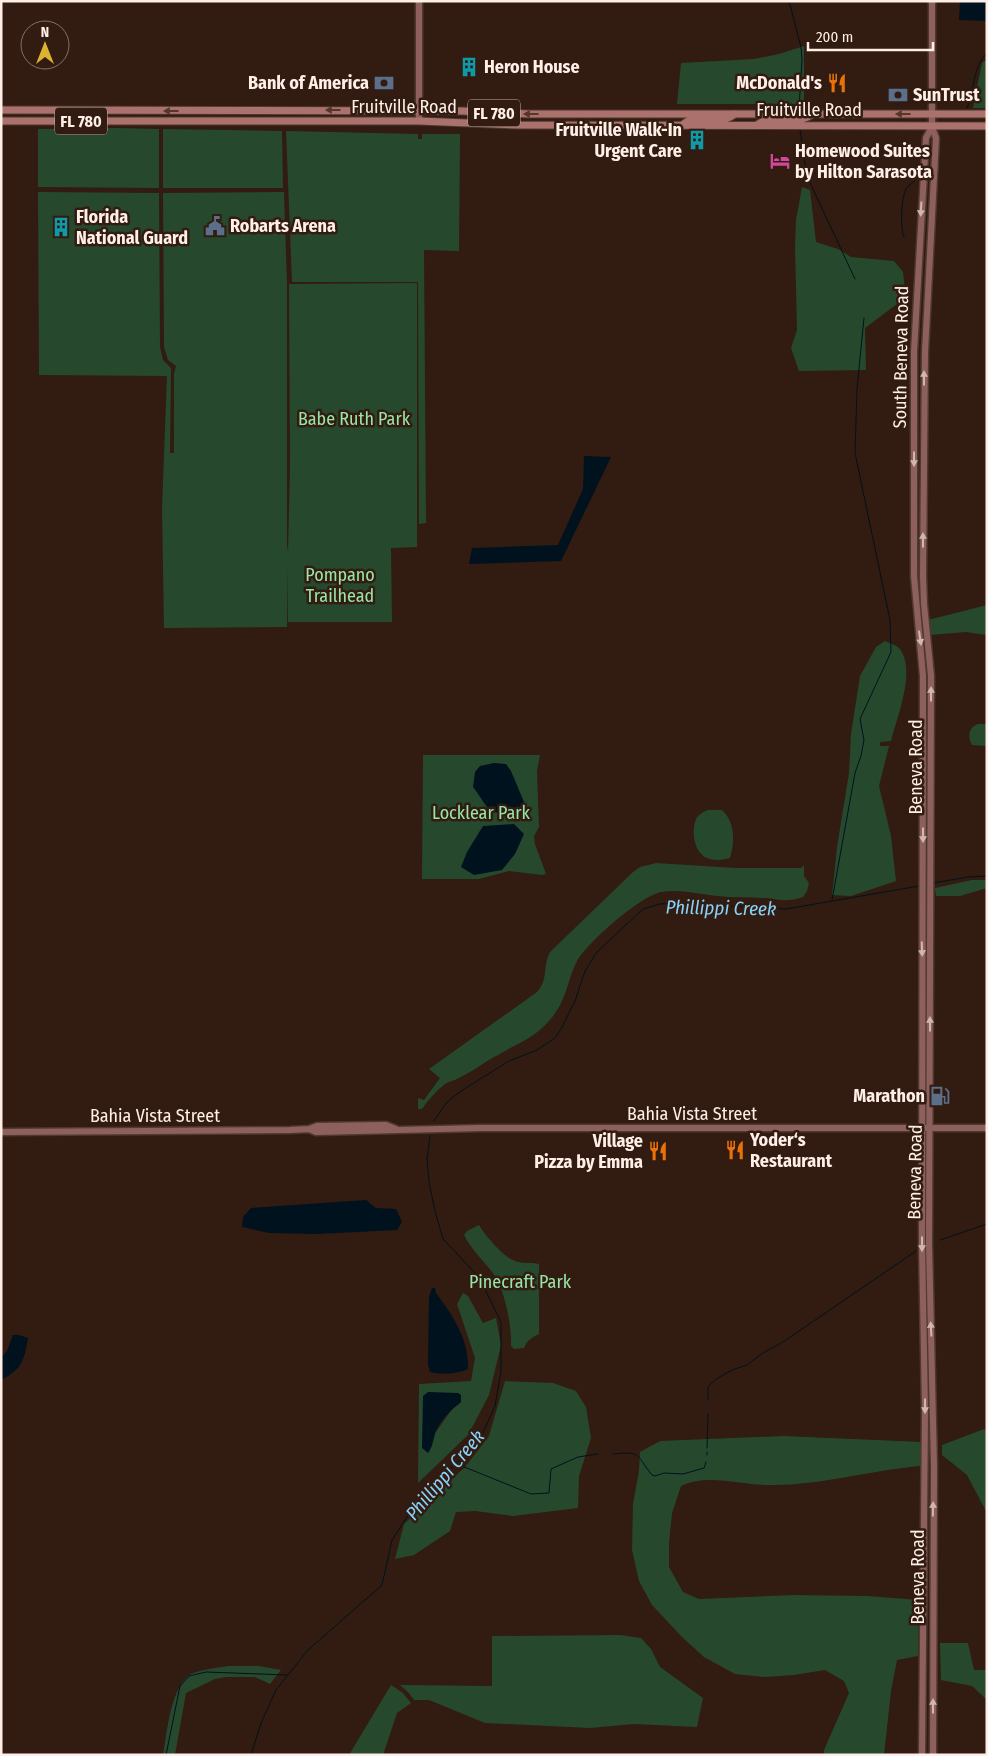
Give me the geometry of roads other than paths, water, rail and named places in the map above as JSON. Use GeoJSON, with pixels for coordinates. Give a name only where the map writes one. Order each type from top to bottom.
{"type":"FeatureCollection","features":[{"type":"Feature","properties":{"kind":"main road"},"geometry":{"type":"LineString","coordinates":[[418,1],[419,121]]}},
{"type":"Feature","properties":{"kind":"main road","name":"South Beneva Road"},"geometry":{"type":"LineString","coordinates":[[923,589],[925,352],[936,138],[932,127],[931,114],[932,1]]}},
{"type":"Feature","properties":{"kind":"main road","name":"Fruitville Road"},"geometry":{"type":"LineString","coordinates":[[1,110],[419,110],[524,114],[987,114]]}},
{"type":"Feature","properties":{"kind":"main road"},"geometry":{"type":"LineString","coordinates":[[652,125],[676,114]]}},
{"type":"Feature","properties":{"kind":"main road"},"geometry":{"type":"LineString","coordinates":[[682,126],[691,119],[725,120],[735,114]]}},
{"type":"Feature","properties":{"kind":"main road"},"geometry":{"type":"LineString","coordinates":[[757,126],[764,120],[802,120],[812,114]]}},
{"type":"Feature","properties":{"kind":"main road","name":"Fruitville Road"},"geometry":{"type":"LineString","coordinates":[[1,121],[419,121],[517,125],[987,126]]}},
{"type":"Feature","properties":{"kind":"main road","name":"South Beneva Road"},"geometry":{"type":"LineString","coordinates":[[915,590],[914,352],[926,138],[932,127]]}},
{"type":"Feature","properties":{"kind":"main road","name":"Beneva Road"},"geometry":{"type":"LineString","coordinates":[[923,589],[931,676],[931,1128],[929,1244],[932,1353],[933,1755]]}},
{"type":"Feature","properties":{"kind":"main road","name":"Beneva Road"},"geometry":{"type":"LineString","coordinates":[[915,590],[923,676],[922,1305],[925,1353],[922,1755]]}},
{"type":"Feature","properties":{"kind":"main road","name":"Bahia Vista Street"},"geometry":{"type":"LineString","coordinates":[[1,1132],[177,1132],[309,1129],[316,1132],[386,1132],[397,1129],[442,1128],[987,1128]]}},
{"type":"Feature","properties":{"kind":"main road"},"geometry":{"type":"LineString","coordinates":[[925,1353],[932,1353]]}},
{"type":"Feature","properties":{"kind":"water"},"geometry":{"type":"Polygon","coordinates":[[[960,1],[987,1],[987,21],[959,20],[960,1]]]}},
{"type":"Feature","properties":{"kind":"water"},"geometry":{"type":"Polygon","coordinates":[[[584,456],[611,457],[561,561],[469,564],[472,548],[558,545],[583,489],[584,456]]]}},
{"type":"Feature","properties":{"kind":"water"},"geometry":{"type":"Polygon","coordinates":[[[494,763],[506,764],[511,771],[524,802],[515,813],[498,813],[489,809],[473,787],[475,772],[480,766],[494,763]]]}},
{"type":"Feature","properties":{"kind":"water"},"geometry":{"type":"Polygon","coordinates":[[[514,824],[524,834],[515,854],[502,870],[474,875],[461,867],[467,852],[483,826],[514,824]]]}},
{"type":"Feature","properties":{"kind":"water"},"geometry":{"type":"Polygon","coordinates":[[[366,1200],[376,1208],[396,1209],[402,1222],[397,1230],[318,1234],[269,1233],[242,1227],[243,1217],[251,1208],[366,1200]]]}},
{"type":"Feature","properties":{"kind":"water"},"geometry":{"type":"Polygon","coordinates":[[[432,1288],[435,1288],[436,1293],[459,1328],[466,1348],[468,1369],[449,1374],[430,1372],[428,1364],[429,1297],[432,1288]]]}},
{"type":"Feature","properties":{"kind":"water"},"geometry":{"type":"Polygon","coordinates":[[[13,1335],[28,1338],[25,1353],[18,1368],[1,1380],[1,1358],[7,1351],[13,1335]]]}},
{"type":"Feature","properties":{"kind":"water"},"geometry":{"type":"Polygon","coordinates":[[[428,1392],[458,1393],[461,1395],[461,1402],[442,1420],[428,1453],[422,1448],[423,1396],[428,1392]]]}},
{"type":"Feature","properties":{"kind":"waterway"},"geometry":{"type":"LineString","coordinates":[[789,1],[801,47],[799,109]]}},
{"type":"Feature","properties":{"kind":"waterway"},"geometry":{"type":"LineString","coordinates":[[967,108],[976,72],[987,53]]}},
{"type":"Feature","properties":{"kind":"waterway"},"geometry":{"type":"LineString","coordinates":[[800,130],[805,164],[811,185],[855,279]]}},
{"type":"Feature","properties":{"kind":"waterway"},"geometry":{"type":"LineString","coordinates":[[904,237],[902,220],[903,199],[907,188],[915,181]]}},
{"type":"Feature","properties":{"kind":"waterway"},"geometry":{"type":"LineString","coordinates":[[832,900],[855,773],[864,740],[860,719],[891,652],[890,620],[855,453],[857,389],[864,318]]}},
{"type":"Feature","properties":{"kind":"waterway"},"geometry":{"type":"LineString","coordinates":[[933,883],[987,876]]}},
{"type":"Feature","properties":{"kind":"waterway","name":"Phillippi Creek"},"geometry":{"type":"LineString","coordinates":[[434,1121],[446,1103],[458,1093],[509,1061],[537,1050],[555,1038],[575,1001],[585,971],[597,952],[643,909],[660,904],[675,903],[786,909],[919,886]]}},
{"type":"Feature","properties":{"kind":"waterway","name":"Phillippi Creek"},"geometry":{"type":"LineString","coordinates":[[251,1755],[261,1723],[276,1690],[308,1650],[382,1585],[392,1540],[411,1511],[437,1479],[456,1464],[482,1435],[495,1406],[501,1372],[501,1322],[479,1277],[443,1239],[429,1182],[427,1159],[430,1136]]}},
{"type":"Feature","properties":{"kind":"waterway"},"geometry":{"type":"LineString","coordinates":[[940,1240],[987,1224]]}},
{"type":"Feature","properties":{"kind":"waterway"},"geometry":{"type":"LineString","coordinates":[[708,1400],[708,1387],[715,1380],[732,1370],[747,1365],[783,1342],[916,1251]]}},
{"type":"Feature","properties":{"kind":"waterway"},"geometry":{"type":"LineString","coordinates":[[707,1448],[708,1414]]}},
{"type":"Feature","properties":{"kind":"waterway"},"geometry":{"type":"LineString","coordinates":[[457,1464],[531,1494],[549,1493],[551,1469],[578,1457],[598,1454]]}},
{"type":"Feature","properties":{"kind":"waterway"},"geometry":{"type":"LineString","coordinates":[[613,1454],[634,1454],[640,1458],[652,1475],[655,1476],[664,1473],[683,1474],[704,1468],[706,1462]]}},
{"type":"Feature","properties":{"kind":"waterway"},"geometry":{"type":"LineString","coordinates":[[166,1755],[180,1686],[189,1676],[206,1672],[287,1675]]}},
{"type":"Feature","properties":{"kind":"place","name":"Heron House"},"geometry":{"type":"Point","coordinates":[469,67]}},
{"type":"Feature","properties":{"kind":"place","name":"Bank of America"},"geometry":{"type":"Point","coordinates":[384,83]}},
{"type":"Feature","properties":{"kind":"place","name":"McDonald's"},"geometry":{"type":"Point","coordinates":[837,83]}},
{"type":"Feature","properties":{"kind":"place","name":"SunTrust"},"geometry":{"type":"Point","coordinates":[898,95]}},
{"type":"Feature","properties":{"kind":"place","name":"Fruitville Walk-In Urgent Care"},"geometry":{"type":"Point","coordinates":[697,140]}},
{"type":"Feature","properties":{"kind":"place","name":"Homewood Suites by Hilton Sarasota"},"geometry":{"type":"Point","coordinates":[780,161]}},
{"type":"Feature","properties":{"kind":"place","name":"Robarts Arena"},"geometry":{"type":"Point","coordinates":[215,226]}},
{"type":"Feature","properties":{"kind":"place","name":"Florida National Guard"},"geometry":{"type":"Point","coordinates":[61,227]}},
{"type":"Feature","properties":{"kind":"place","name":"Marathon"},"geometry":{"type":"Point","coordinates":[940,1096]}},
{"type":"Feature","properties":{"kind":"place","name":"Yoder‘s Restaurant"},"geometry":{"type":"Point","coordinates":[735,1150]}},
{"type":"Feature","properties":{"kind":"place","name":"Village Pizza by Emma"},"geometry":{"type":"Point","coordinates":[658,1151]}},
{"type":"Feature","properties":{"kind":"park label","name":"Babe Ruth Park"},"geometry":{"type":"Point","coordinates":[354,419]}},
{"type":"Feature","properties":{"kind":"park label","name":"Pompano Trailhead"},"geometry":{"type":"Point","coordinates":[340,585]}},
{"type":"Feature","properties":{"kind":"park label","name":"Locklear Park"},"geometry":{"type":"Point","coordinates":[481,813]}},
{"type":"Feature","properties":{"kind":"park label","name":"Pinecraft Park"},"geometry":{"type":"Point","coordinates":[520,1282]}}]}
